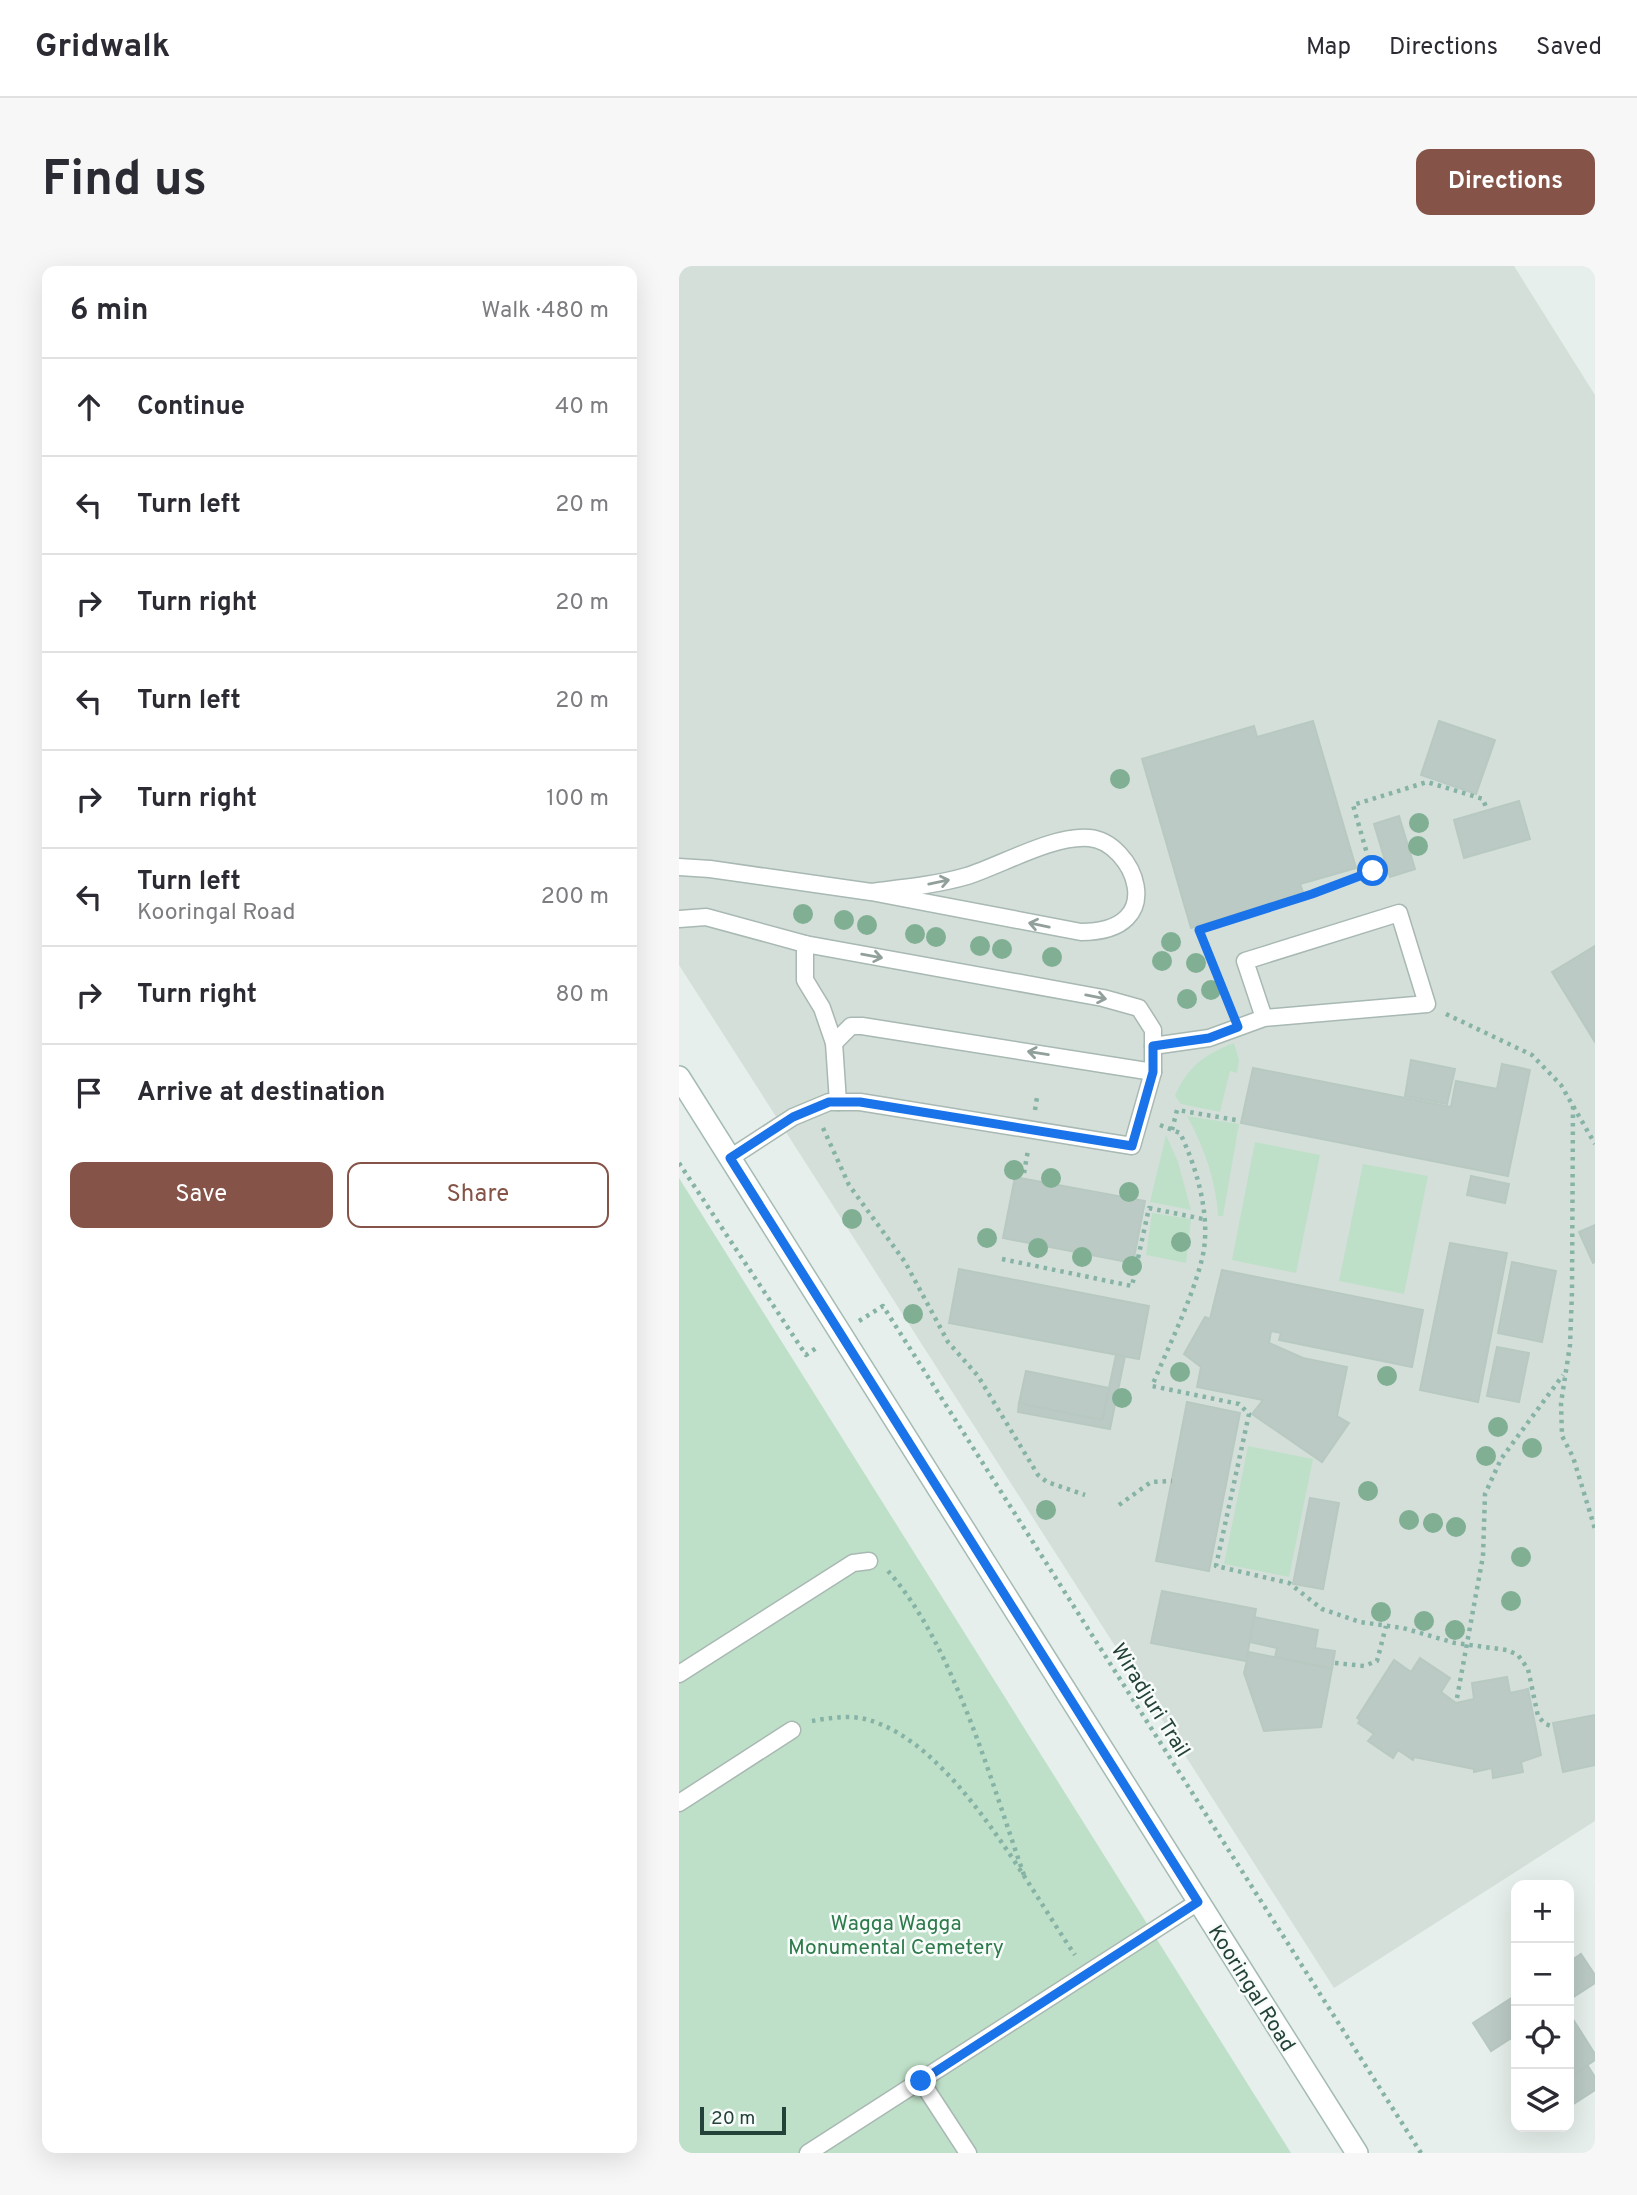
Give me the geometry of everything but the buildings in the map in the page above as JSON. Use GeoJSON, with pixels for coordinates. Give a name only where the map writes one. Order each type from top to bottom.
{"type":"FeatureCollection","features":[{"type":"Feature","properties":{"kind":"main road","name":"Kooringal Road"},"geometry":{"type":"LineString","coordinates":[[679,1076],[1357,2153]]}},
{"type":"Feature","properties":{"kind":"lane"},"geometry":{"type":"LineString","coordinates":[[679,867],[871,892],[1081,932],[1119,926],[1130,919],[1136,897],[1124,860],[1105,842],[1092,838],[1052,844],[964,876],[871,892]]}},
{"type":"Feature","properties":{"kind":"lane"},"geometry":{"type":"LineString","coordinates":[[1153,1046],[1209,1038],[1264,1018],[1427,1004],[1399,913],[1245,961],[1264,1018]]}},
{"type":"Feature","properties":{"kind":"lane"},"geometry":{"type":"LineString","coordinates":[[679,919],[706,917],[805,943],[1103,998],[1139,1008],[1153,1030],[1153,1072],[1132,1146],[860,1102],[838,1102],[793,1117],[730,1158]]}},
{"type":"Feature","properties":{"kind":"lane"},"geometry":{"type":"LineString","coordinates":[[805,943],[805,980],[822,1008],[834,1043],[838,1102]]}},
{"type":"Feature","properties":{"kind":"lane"},"geometry":{"type":"LineString","coordinates":[[834,1043],[851,1026],[862,1026],[1153,1072]]}},
{"type":"Feature","properties":{"kind":"lane"},"geometry":{"type":"LineString","coordinates":[[679,1674],[853,1563],[869,1561]]}},
{"type":"Feature","properties":{"kind":"lane"},"geometry":{"type":"LineString","coordinates":[[679,1803],[792,1730]]}},
{"type":"Feature","properties":{"kind":"lane"},"geometry":{"type":"LineString","coordinates":[[808,2153],[1198,1902]]}},
{"type":"Feature","properties":{"kind":"lane"},"geometry":{"type":"LineString","coordinates":[[921,2081],[968,2153]]}},
{"type":"Feature","properties":{"kind":"path"},"geometry":{"type":"LineString","coordinates":[[1238,1027],[1199,930],[1312,894],[1373,871],[1353,805],[1427,782],[1483,799],[1487,810]]}},
{"type":"Feature","properties":{"kind":"path"},"geometry":{"type":"LineString","coordinates":[[1427,1004],[1532,1055],[1561,1085],[1595,1143]]}},
{"type":"Feature","properties":{"kind":"path"},"geometry":{"type":"LineString","coordinates":[[1573,1106],[1572,1292],[1570,1345],[1563,1374],[1562,1436],[1573,1457],[1595,1529]]}},
{"type":"Feature","properties":{"kind":"path"},"geometry":{"type":"LineString","coordinates":[[816,1108],[827,1142],[849,1185],[905,1262],[948,1342],[978,1376],[1038,1475],[1047,1482],[1085,1495]]}},
{"type":"Feature","properties":{"kind":"path"},"geometry":{"type":"LineString","coordinates":[[1172,1130],[1177,1110],[1236,1120]]}},
{"type":"Feature","properties":{"kind":"path"},"geometry":{"type":"LineString","coordinates":[[1140,1118],[1180,1133],[1198,1183],[1203,1219],[1202,1258],[1152,1386],[1239,1404],[1249,1414],[1216,1566],[1289,1583],[1322,1609],[1360,1622],[1469,1645],[1507,1650],[1518,1655],[1528,1670],[1538,1716],[1545,1724],[1554,1727]]}},
{"type":"Feature","properties":{"kind":"path"},"geometry":{"type":"LineString","coordinates":[[679,1163],[806,1355],[841,1333]]}},
{"type":"Feature","properties":{"kind":"path"},"geometry":{"type":"LineString","coordinates":[[1002,1259],[1132,1286],[1149,1208],[1203,1219]]}},
{"type":"Feature","properties":{"kind":"path","name":"Wiradjuri Trail"},"geometry":{"type":"LineString","coordinates":[[841,1333],[883,1306],[1421,2153]]}},
{"type":"Feature","properties":{"kind":"path"},"geometry":{"type":"LineString","coordinates":[[1457,1698],[1469,1645],[1483,1556],[1485,1494],[1501,1459],[1563,1374]]}},
{"type":"Feature","properties":{"kind":"path"},"geometry":{"type":"LineString","coordinates":[[1119,1505],[1151,1482],[1172,1481]]}},
{"type":"Feature","properties":{"kind":"path"},"geometry":{"type":"LineString","coordinates":[[869,1561],[885,1568],[897,1581],[929,1632],[985,1763],[1026,1881]]}},
{"type":"Feature","properties":{"kind":"path"},"geometry":{"type":"LineString","coordinates":[[1335,1663],[1364,1666],[1377,1661],[1386,1626]]}},
{"type":"Feature","properties":{"kind":"path"},"geometry":{"type":"LineString","coordinates":[[792,1730],[810,1721],[831,1717],[864,1718],[891,1729],[943,1768],[992,1829],[1088,1973]]}},
{"type":"Feature","properties":{"kind":"shaded area"},"geometry":{"type":"Polygon","coordinates":[[[679,266],[1514,266],[1595,395],[1595,1821],[1334,1988],[679,965],[679,266]]]}},
{"type":"Feature","properties":{"kind":"green space"},"geometry":{"type":"Polygon","coordinates":[[[1234,1043],[1239,1060],[1237,1073],[1230,1071],[1220,1112],[1181,1104],[1175,1096],[1191,1069],[1214,1052],[1234,1043]]]}},
{"type":"Feature","properties":{"kind":"green space"},"geometry":{"type":"Polygon","coordinates":[[[1187,1116],[1239,1124],[1223,1216],[1218,1216],[1208,1164],[1187,1116]]]}},
{"type":"Feature","properties":{"kind":"green space"},"geometry":{"type":"Polygon","coordinates":[[[1166,1135],[1178,1162],[1191,1210],[1150,1202],[1166,1135]]]}},
{"type":"Feature","properties":{"kind":"green space"},"geometry":{"type":"Polygon","coordinates":[[[1255,1142],[1320,1155],[1296,1273],[1232,1260],[1255,1142]]]}},
{"type":"Feature","properties":{"kind":"green space"},"geometry":{"type":"Polygon","coordinates":[[[1363,1164],[1428,1176],[1404,1294],[1339,1281],[1363,1164]]]}},
{"type":"Feature","properties":{"kind":"green space","name":"Wagga Wagga Monumental Cemetery"},"geometry":{"type":"Polygon","coordinates":[[[679,1178],[1291,2153],[679,2153],[679,1178]]]}},
{"type":"Feature","properties":{"kind":"green space"},"geometry":{"type":"Polygon","coordinates":[[[1152,1213],[1191,1219],[1186,1263],[1146,1255],[1152,1213]]]}},
{"type":"Feature","properties":{"kind":"green space"},"geometry":{"type":"Polygon","coordinates":[[[1248,1446],[1313,1459],[1289,1577],[1224,1564],[1248,1446]]]}},
{"type":"Feature","properties":{"kind":"route"},"geometry":{"type":"LineString","coordinates":[[921,2081],[1198,1902],[730,1158],[793,1117],[829,1102],[860,1102],[1132,1146],[1153,1072],[1153,1046],[1209,1038],[1238,1027],[1199,930],[1312,894],[1373,871]]}}]}
